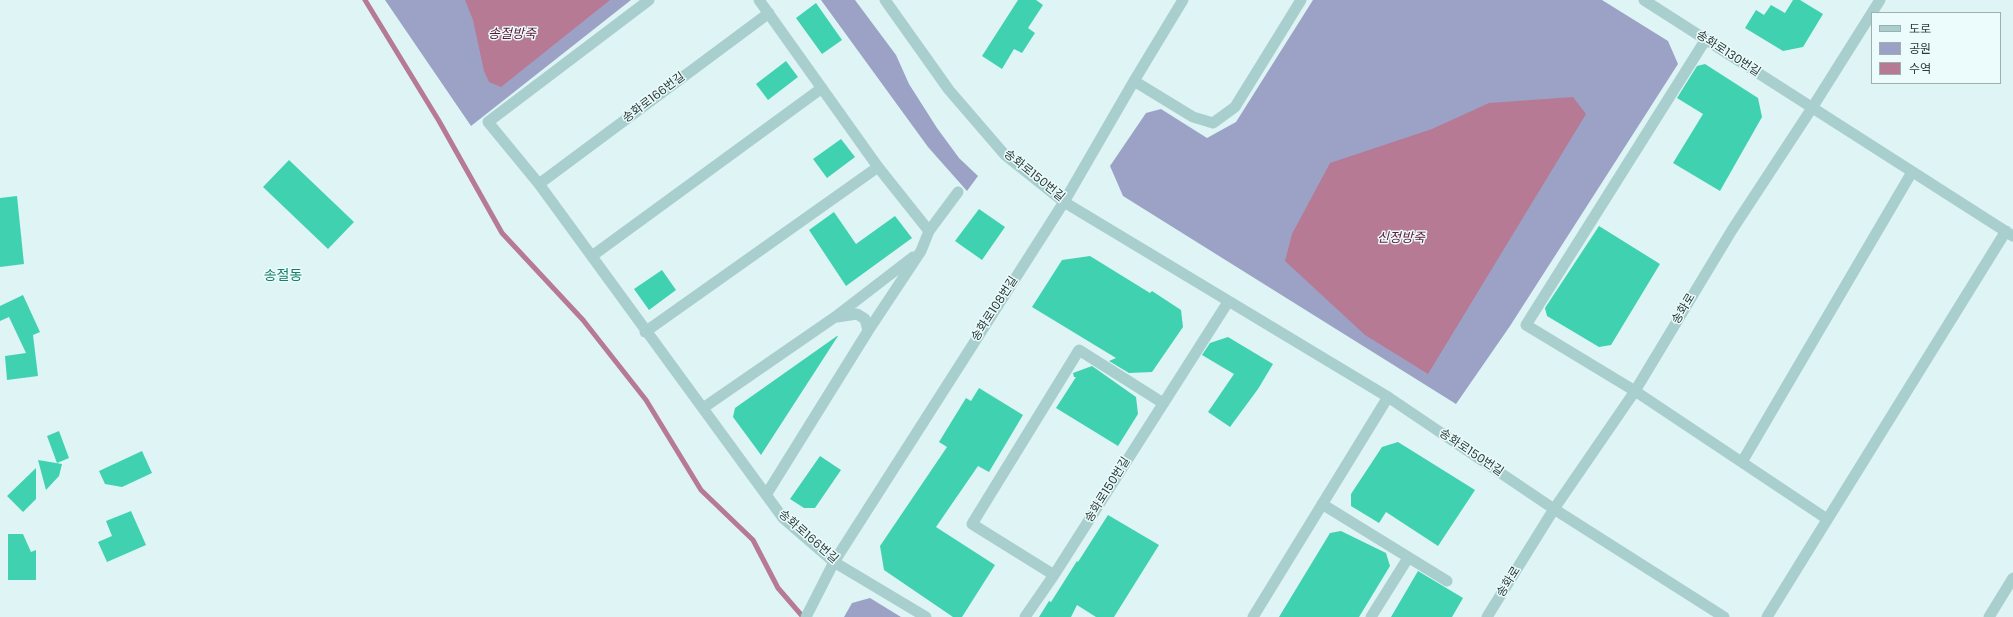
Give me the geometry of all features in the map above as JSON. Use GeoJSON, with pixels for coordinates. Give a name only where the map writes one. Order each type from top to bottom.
{"type":"FeatureCollection","features":[{"type":"Feature","properties":{"kind":"street","name":"송화로166번길"},"geometry":{"type":"LineString","coordinates":[[649,0],[488,122],[539,184],[645,332],[703,408],[783,518],[834,562],[926,617]]}},
{"type":"Feature","properties":{"kind":"street"},"geometry":{"type":"LineString","coordinates":[[759,0],[878,166],[929,230]]}},
{"type":"Feature","properties":{"kind":"street","name":"송화로150번길"},"geometry":{"type":"LineString","coordinates":[[885,0],[949,90],[1005,155],[1064,202],[1388,397],[1554,509],[1724,617]]}},
{"type":"Feature","properties":{"kind":"street","name":"송화로108번길"},"geometry":{"type":"LineString","coordinates":[[806,617],[834,562],[1064,202],[1183,0]]}},
{"type":"Feature","properties":{"kind":"street"},"geometry":{"type":"LineString","coordinates":[[1134,81],[1193,117],[1213,122],[1234,107],[1301,0]]}},
{"type":"Feature","properties":{"kind":"street","name":"송화로130번길"},"geometry":{"type":"LineString","coordinates":[[1644,0],[2009,233]]}},
{"type":"Feature","properties":{"kind":"street","name":"송화로"},"geometry":{"type":"LineString","coordinates":[[1872,12],[1880,0]]}},
{"type":"Feature","properties":{"kind":"street","name":"송화로166번길"},"geometry":{"type":"LineString","coordinates":[[539,184],[769,13]]}},
{"type":"Feature","properties":{"kind":"street","name":"송화로"},"geometry":{"type":"LineString","coordinates":[[1487,617],[1554,509],[1635,392],[1732,230],[1871,14]]}},
{"type":"Feature","properties":{"kind":"street"},"geometry":{"type":"LineString","coordinates":[[1706,39],[1526,325],[1635,392],[1827,519]]}},
{"type":"Feature","properties":{"kind":"street"},"geometry":{"type":"LineString","coordinates":[[592,256],[822,88]]}},
{"type":"Feature","properties":{"kind":"street"},"geometry":{"type":"LineString","coordinates":[[645,332],[878,166]]}},
{"type":"Feature","properties":{"kind":"street"},"geometry":{"type":"LineString","coordinates":[[1742,462],[1912,172]]}},
{"type":"Feature","properties":{"kind":"street"},"geometry":{"type":"LineString","coordinates":[[766,495],[868,331],[921,251],[929,230],[958,192]]}},
{"type":"Feature","properties":{"kind":"street"},"geometry":{"type":"LineString","coordinates":[[1766,617],[2009,233]]}},
{"type":"Feature","properties":{"kind":"street"},"geometry":{"type":"LineString","coordinates":[[703,408],[835,317],[921,251]]}},
{"type":"Feature","properties":{"kind":"street","name":"송화로150번길"},"geometry":{"type":"LineString","coordinates":[[1025,617],[1054,575],[1228,302]]}},
{"type":"Feature","properties":{"kind":"street"},"geometry":{"type":"LineString","coordinates":[[835,317],[857,314],[865,319],[868,331]]}},
{"type":"Feature","properties":{"kind":"street"},"geometry":{"type":"LineString","coordinates":[[1054,575],[972,524],[1079,350],[1163,403]]}},
{"type":"Feature","properties":{"kind":"street"},"geometry":{"type":"LineString","coordinates":[[1253,617],[1388,397]]}},
{"type":"Feature","properties":{"kind":"street"},"geometry":{"type":"LineString","coordinates":[[1322,504],[1447,581]]}},
{"type":"Feature","properties":{"kind":"street"},"geometry":{"type":"LineString","coordinates":[[1371,617],[1408,558]]}},
{"type":"Feature","properties":{"kind":"street"},"geometry":{"type":"LineString","coordinates":[[1989,617],[2013,578]]}},
{"type":"Feature","properties":{"kind":"green space"},"geometry":{"type":"Polygon","coordinates":[[[385,0],[631,0],[471,126],[385,0]]]}},
{"type":"Feature","properties":{"kind":"green space"},"geometry":{"type":"Polygon","coordinates":[[[821,0],[855,0],[896,55],[909,84],[937,128],[959,158],[978,176],[967,191],[928,147],[821,0]]]}},
{"type":"Feature","properties":{"kind":"green space"},"geometry":{"type":"Polygon","coordinates":[[[1313,0],[1602,0],[1668,41],[1678,64],[1510,326],[1456,404],[1123,196],[1110,166],[1146,113],[1161,109],[1207,138],[1236,122],[1313,0]]]}},
{"type":"Feature","properties":{"kind":"green space"},"geometry":{"type":"Polygon","coordinates":[[[870,598],[901,617],[844,617],[852,603],[870,598]]]}},
{"type":"Feature","properties":{"kind":"water","name":"송절방죽"},"geometry":{"type":"Polygon","coordinates":[[[465,0],[610,0],[501,87],[489,82],[484,71],[473,20],[465,0]]]}},
{"type":"Feature","properties":{"kind":"water","name":"신정방죽"},"geometry":{"type":"Polygon","coordinates":[[[1573,97],[1586,114],[1428,374],[1365,335],[1285,261],[1292,234],[1330,163],[1432,129],[1489,103],[1573,97]]]}},
{"type":"Feature","properties":{"kind":"building"},"geometry":{"type":"Polygon","coordinates":[[[1018,0],[1036,0],[1043,5],[1028,28],[1035,33],[1022,53],[1014,49],[1002,69],[982,56],[1018,0]]]}},
{"type":"Feature","properties":{"kind":"building"},"geometry":{"type":"Polygon","coordinates":[[[1793,0],[1800,0],[1823,14],[1803,47],[1783,51],[1745,28],[1756,10],[1764,15],[1771,5],[1785,13],[1793,0]]]}},
{"type":"Feature","properties":{"kind":"building"},"geometry":{"type":"Polygon","coordinates":[[[816,3],[842,40],[822,54],[796,18],[816,3]]]}},
{"type":"Feature","properties":{"kind":"building"},"geometry":{"type":"Polygon","coordinates":[[[786,61],[798,77],[768,100],[756,84],[786,61]]]}},
{"type":"Feature","properties":{"kind":"building"},"geometry":{"type":"Polygon","coordinates":[[[1705,64],[1758,98],[1762,117],[1720,191],[1673,163],[1703,114],[1677,98],[1697,66],[1705,64]]]}},
{"type":"Feature","properties":{"kind":"building"},"geometry":{"type":"Polygon","coordinates":[[[841,139],[855,157],[827,178],[813,159],[841,139]]]}},
{"type":"Feature","properties":{"kind":"building"},"geometry":{"type":"Polygon","coordinates":[[[289,160],[354,222],[328,249],[263,187],[289,160]]]}},
{"type":"Feature","properties":{"kind":"building"},"geometry":{"type":"Polygon","coordinates":[[[17,196],[24,264],[0,267],[0,198],[17,196]]]}},
{"type":"Feature","properties":{"kind":"building"},"geometry":{"type":"Polygon","coordinates":[[[979,209],[1005,227],[982,260],[955,241],[979,209]]]}},
{"type":"Feature","properties":{"kind":"building"},"geometry":{"type":"Polygon","coordinates":[[[834,212],[856,244],[895,216],[912,238],[846,286],[809,230],[834,212]]]}},
{"type":"Feature","properties":{"kind":"building"},"geometry":{"type":"Polygon","coordinates":[[[1599,226],[1660,264],[1611,345],[1599,347],[1547,316],[1545,308],[1599,226]]]}},
{"type":"Feature","properties":{"kind":"building"},"geometry":{"type":"Polygon","coordinates":[[[1090,256],[1150,293],[1152,291],[1181,310],[1183,327],[1152,372],[1129,373],[1109,361],[1116,358],[1032,307],[1062,260],[1090,256]]]}},
{"type":"Feature","properties":{"kind":"building"},"geometry":{"type":"Polygon","coordinates":[[[662,270],[676,290],[649,310],[634,289],[662,270]]]}},
{"type":"Feature","properties":{"kind":"building"},"geometry":{"type":"Polygon","coordinates":[[[23,295],[40,332],[33,335],[38,376],[7,380],[5,356],[26,353],[9,317],[0,321],[0,306],[23,295]]]}},
{"type":"Feature","properties":{"kind":"building"},"geometry":{"type":"Polygon","coordinates":[[[837,336],[761,455],[733,417],[735,408],[837,336]]]}},
{"type":"Feature","properties":{"kind":"building"},"geometry":{"type":"Polygon","coordinates":[[[1228,337],[1273,364],[1258,389],[1230,427],[1208,412],[1234,374],[1202,355],[1210,343],[1228,337]]]}},
{"type":"Feature","properties":{"kind":"building"},"geometry":{"type":"Polygon","coordinates":[[[1092,366],[1136,397],[1138,414],[1118,446],[1056,408],[1076,377],[1074,377],[1073,373],[1092,366]]]}},
{"type":"Feature","properties":{"kind":"building"},"geometry":{"type":"Polygon","coordinates":[[[979,388],[1023,415],[989,472],[978,466],[936,527],[995,565],[962,617],[953,617],[884,570],[880,546],[947,447],[939,442],[966,398],[971,401],[979,388]]]}},
{"type":"Feature","properties":{"kind":"building"},"geometry":{"type":"Polygon","coordinates":[[[59,431],[69,458],[57,463],[47,436],[59,431]]]}},
{"type":"Feature","properties":{"kind":"building"},"geometry":{"type":"Polygon","coordinates":[[[1398,442],[1475,490],[1438,546],[1386,512],[1379,523],[1351,506],[1351,494],[1382,447],[1398,442]]]}},
{"type":"Feature","properties":{"kind":"building"},"geometry":{"type":"Polygon","coordinates":[[[142,451],[152,473],[122,487],[105,484],[99,471],[142,451]]]}},
{"type":"Feature","properties":{"kind":"building"},"geometry":{"type":"Polygon","coordinates":[[[820,456],[841,470],[815,508],[804,508],[790,499],[820,456]]]}},
{"type":"Feature","properties":{"kind":"building"},"geometry":{"type":"Polygon","coordinates":[[[38,460],[62,464],[59,476],[46,490],[38,460]]]}},
{"type":"Feature","properties":{"kind":"building"},"geometry":{"type":"Polygon","coordinates":[[[36,468],[36,499],[23,512],[7,496],[36,468]]]}},
{"type":"Feature","properties":{"kind":"building"},"geometry":{"type":"Polygon","coordinates":[[[131,511],[146,545],[107,562],[98,542],[112,536],[106,521],[131,511]]]}},
{"type":"Feature","properties":{"kind":"building"},"geometry":{"type":"Polygon","coordinates":[[[1108,515],[1159,545],[1114,617],[1096,617],[1077,605],[1071,617],[1039,617],[1049,601],[1051,602],[1108,515]]]}},
{"type":"Feature","properties":{"kind":"building"},"geometry":{"type":"Polygon","coordinates":[[[1341,531],[1386,553],[1390,566],[1359,617],[1279,617],[1330,533],[1341,531]]]}},
{"type":"Feature","properties":{"kind":"building"},"geometry":{"type":"Polygon","coordinates":[[[8,534],[23,534],[31,552],[36,550],[36,580],[8,580],[8,534]]]}},
{"type":"Feature","properties":{"kind":"building"},"geometry":{"type":"Polygon","coordinates":[[[1418,571],[1463,598],[1452,617],[1391,617],[1418,571]]]}},
{"type":"Feature","properties":{"kind":"waterway"},"geometry":{"type":"LineString","coordinates":[[365,0],[439,121],[502,233],[583,320],[646,400],[701,490],[753,540],[778,588],[803,617]]}},
{"type":"Feature","properties":{"kind":"district","name":"송절동"},"geometry":{"type":"Point","coordinates":[283,276]}}]}
